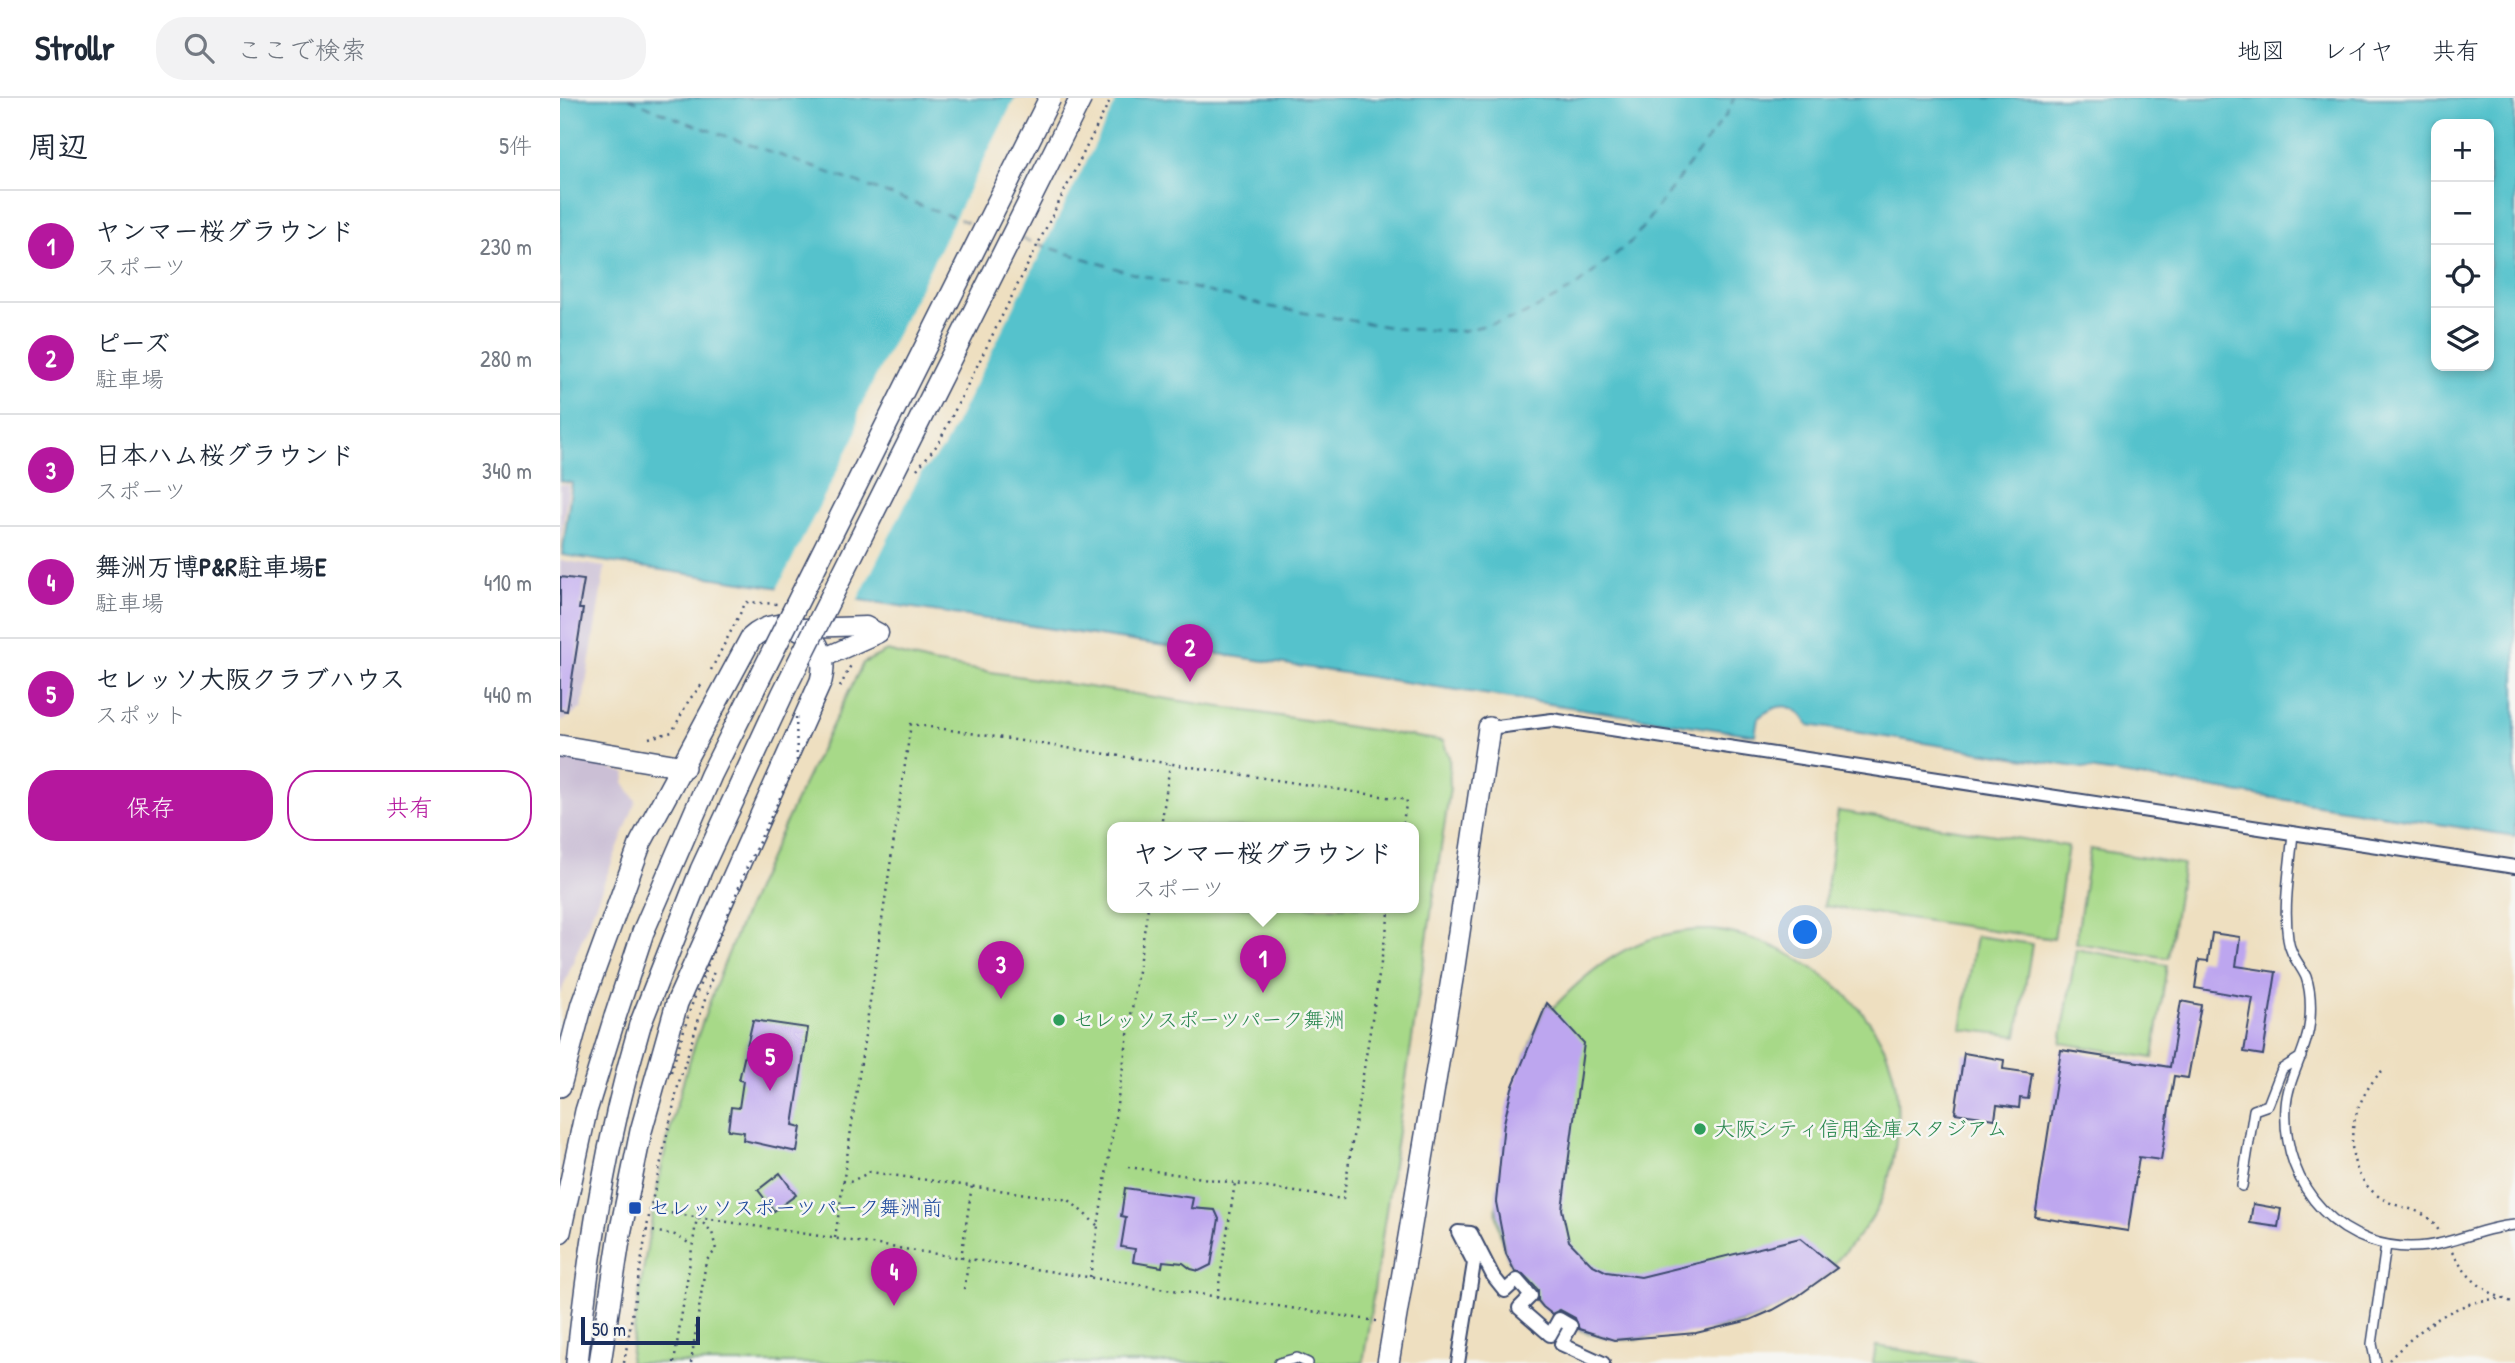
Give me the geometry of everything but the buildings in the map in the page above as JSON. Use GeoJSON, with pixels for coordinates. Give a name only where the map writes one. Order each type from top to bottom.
{"type":"FeatureCollection","features":[{"type":"Feature","properties":{"kind":"street"},"geometry":{"type":"LineString","coordinates":[[560,1232],[586,1111],[643,932],[711,775],[1050,98]]}},
{"type":"Feature","properties":{"kind":"street"},"geometry":{"type":"LineString","coordinates":[[577,1363],[588,1254],[613,1120],[640,1025],[701,870],[783,693],[1082,98]]}},
{"type":"Feature","properties":{"kind":"street"},"geometry":{"type":"LineString","coordinates":[[560,1086],[563,1057],[641,842],[684,767],[751,638],[774,624],[801,628],[866,626],[879,633],[823,658]]}},
{"type":"Feature","properties":{"kind":"street"},"geometry":{"type":"LineString","coordinates":[[600,1363],[620,1234],[641,1131],[677,1003],[821,681],[823,658],[816,642],[801,628]]}},
{"type":"Feature","properties":{"kind":"street"},"geometry":{"type":"LineString","coordinates":[[1388,1363],[1453,973],[1489,728],[1552,720],[2515,867]]}},
{"type":"Feature","properties":{"kind":"street"},"geometry":{"type":"LineString","coordinates":[[560,746],[684,767]]}},
{"type":"Feature","properties":{"kind":"street"},"geometry":{"type":"LineString","coordinates":[[1458,1363],[1474,1263],[1458,1232],[1471,1233],[1493,1276],[1506,1291],[1517,1280],[1531,1296],[1519,1308],[1537,1325],[1550,1335],[1559,1319],[1571,1326],[1561,1343],[1603,1363]]}},
{"type":"Feature","properties":{"kind":"lane"},"geometry":{"type":"LineString","coordinates":[[2293,833],[2286,909],[2288,940],[2292,956],[2305,976],[2311,998],[2310,1023],[2287,1102],[2289,1155],[2299,1179],[2337,1225],[2368,1240],[2386,1245],[2417,1246],[2446,1242],[2476,1231],[2515,1225]]}},
{"type":"Feature","properties":{"kind":"lane"},"geometry":{"type":"LineString","coordinates":[[2242,1186],[2254,1110],[2264,1108],[2283,1069],[2301,1057]]}},
{"type":"Feature","properties":{"kind":"lane"},"geometry":{"type":"LineString","coordinates":[[2376,1363],[2372,1344],[2386,1245]]}},
{"type":"Feature","properties":{"kind":"lane"},"geometry":{"type":"LineString","coordinates":[[1279,1363],[1297,1358],[1308,1363]]}},
{"type":"Feature","properties":{"kind":"path"},"geometry":{"type":"LineString","coordinates":[[912,478],[938,444],[1111,98]]}},
{"type":"Feature","properties":{"kind":"path"},"geometry":{"type":"LineString","coordinates":[[671,1072],[691,1007],[747,867],[797,762],[797,709]]}},
{"type":"Feature","properties":{"kind":"path"},"geometry":{"type":"LineString","coordinates":[[835,1238],[911,724],[1407,800],[1403,822]]}},
{"type":"Feature","properties":{"kind":"path"},"geometry":{"type":"LineString","coordinates":[[1161,822],[1170,764]]}},
{"type":"Feature","properties":{"kind":"path"},"geometry":{"type":"LineString","coordinates":[[1090,1277],[1147,913]]}},
{"type":"Feature","properties":{"kind":"path"},"geometry":{"type":"LineString","coordinates":[[1128,1167],[1343,1199],[1389,913]]}},
{"type":"Feature","properties":{"kind":"path"},"geometry":{"type":"LineString","coordinates":[[2382,1071],[2365,1090],[2354,1121],[2352,1135],[2358,1169],[2364,1181],[2388,1203],[2412,1208],[2429,1217],[2474,1282],[2502,1299],[2515,1303]]}},
{"type":"Feature","properties":{"kind":"path"},"geometry":{"type":"LineString","coordinates":[[844,1181],[850,1182],[870,1172],[1069,1200],[1098,1226]]}},
{"type":"Feature","properties":{"kind":"path"},"geometry":{"type":"LineString","coordinates":[[1217,1297],[1235,1183]]}},
{"type":"Feature","properties":{"kind":"path"},"geometry":{"type":"LineString","coordinates":[[961,1258],[972,1185]]}},
{"type":"Feature","properties":{"kind":"path"},"geometry":{"type":"LineString","coordinates":[[650,1210],[1394,1324]]}},
{"type":"Feature","properties":{"kind":"path"},"geometry":{"type":"LineString","coordinates":[[674,1363],[697,1217]]}},
{"type":"Feature","properties":{"kind":"path"},"geometry":{"type":"LineString","coordinates":[[691,1363],[706,1261],[716,1250],[712,1232],[697,1217]]}},
{"type":"Feature","properties":{"kind":"path"},"geometry":{"type":"LineString","coordinates":[[646,1230],[675,1235],[692,1245]]}},
{"type":"Feature","properties":{"kind":"path"},"geometry":{"type":"LineString","coordinates":[[964,1289],[969,1259]]}},
{"type":"Feature","properties":{"kind":"path"},"geometry":{"type":"LineString","coordinates":[[2386,1363],[2444,1313],[2484,1299],[2502,1299]]}},
{"type":"Feature","properties":{"kind":"shaded area"},"geometry":{"type":"Polygon","coordinates":[[[560,484],[569,485],[560,546],[560,484]]]}},
{"type":"Feature","properties":{"kind":"shaded area"},"geometry":{"type":"Polygon","coordinates":[[[560,560],[605,567],[582,708],[563,721],[560,720],[560,560]]]}},
{"type":"Feature","properties":{"kind":"shaded area"},"geometry":{"type":"Polygon","coordinates":[[[560,755],[626,773],[624,782],[636,801],[560,995],[560,755]]]}},
{"type":"Feature","properties":{"kind":"green space","name":"セレッソスポーツパーク舞洲"},"geometry":{"type":"Polygon","coordinates":[[[887,651],[932,663],[1443,741],[1449,757],[1450,788],[1363,1363],[629,1363],[650,1227],[680,1092],[717,981],[762,873],[863,663],[887,651]]]}},
{"type":"Feature","properties":{"kind":"green space"},"geometry":{"type":"Polygon","coordinates":[[[1838,811],[2068,846],[2054,939],[1824,906],[1838,811]]]}},
{"type":"Feature","properties":{"kind":"green space"},"geometry":{"type":"Polygon","coordinates":[[[2090,849],[2183,864],[2168,958],[2076,943],[2090,849]]]}},
{"type":"Feature","properties":{"kind":"green space","name":"大阪シティ信用金庫スタジアム"},"geometry":{"type":"Polygon","coordinates":[[[1712,930],[1764,943],[1813,968],[1835,985],[1872,1026],[1885,1049],[1891,1067],[1897,1105],[1895,1145],[1887,1183],[1872,1218],[1834,1264],[1837,1268],[1795,1297],[1762,1315],[1709,1330],[1627,1340],[1592,1334],[1571,1326],[1535,1298],[1521,1281],[1502,1240],[1497,1218],[1497,1198],[1507,1120],[1517,1082],[1547,1003],[1553,1008],[1605,962],[1644,941],[1688,931],[1712,930]]]}},
{"type":"Feature","properties":{"kind":"green space"},"geometry":{"type":"Polygon","coordinates":[[[1976,936],[2032,944],[2017,1036],[1961,1029],[1976,936]]]}},
{"type":"Feature","properties":{"kind":"green space"},"geometry":{"type":"Polygon","coordinates":[[[2076,949],[2167,965],[2153,1058],[2061,1043],[2076,949]]]}},
{"type":"Feature","properties":{"kind":"green space"},"geometry":{"type":"Polygon","coordinates":[[[1876,1346],[1984,1363],[1873,1363],[1876,1346]]]}},
{"type":"Feature","properties":{"kind":"water"},"geometry":{"type":"Polygon","coordinates":[[[560,98],[2515,98],[2515,836],[1809,725],[1798,712],[1786,706],[1766,712],[1758,718],[1755,735],[562,555],[572,483],[560,481],[560,98]]]}},
{"type":"Feature","properties":{"kind":"pier"},"geometry":{"type":"Polygon","coordinates":[[[1015,98],[1118,98],[943,449],[921,473],[856,603],[776,591],[856,434],[859,410],[1015,98]]]}},
{"type":"Feature","properties":{"kind":"ferry route"},"geometry":{"type":"LineString","coordinates":[[629,98],[675,118],[976,225]]}},
{"type":"Feature","properties":{"kind":"ferry route"},"geometry":{"type":"LineString","coordinates":[[1022,239],[1131,273],[1271,307],[1402,329],[1462,331],[1519,317],[1574,288],[1633,240],[1726,115],[1734,98]]}},
{"type":"Feature","properties":{"kind":"place","name":"ピーズ"},"geometry":{"type":"Point","coordinates":[1190,682]}},
{"type":"Feature","properties":{"kind":"place","name":"ヤンマー桜グラウンド"},"geometry":{"type":"Point","coordinates":[1263,993]}},
{"type":"Feature","properties":{"kind":"place","name":"日本ハム桜グラウンド"},"geometry":{"type":"Point","coordinates":[1001,999]}},
{"type":"Feature","properties":{"kind":"place","name":"セレッソスポーツパーク舞洲"},"geometry":{"type":"Point","coordinates":[1059,1020]}},
{"type":"Feature","properties":{"kind":"place","name":"セレッソ大阪クラブハウス"},"geometry":{"type":"Point","coordinates":[770,1091]}},
{"type":"Feature","properties":{"kind":"place","name":"大阪シティ信用金庫スタジアム"},"geometry":{"type":"Point","coordinates":[1700,1129]}},
{"type":"Feature","properties":{"kind":"place","name":"セレッソスポーツパーク舞洲前"},"geometry":{"type":"Point","coordinates":[635,1208]}},
{"type":"Feature","properties":{"kind":"place","name":"舞洲万博P&R駐車場E"},"geometry":{"type":"Point","coordinates":[894,1306]}}]}
